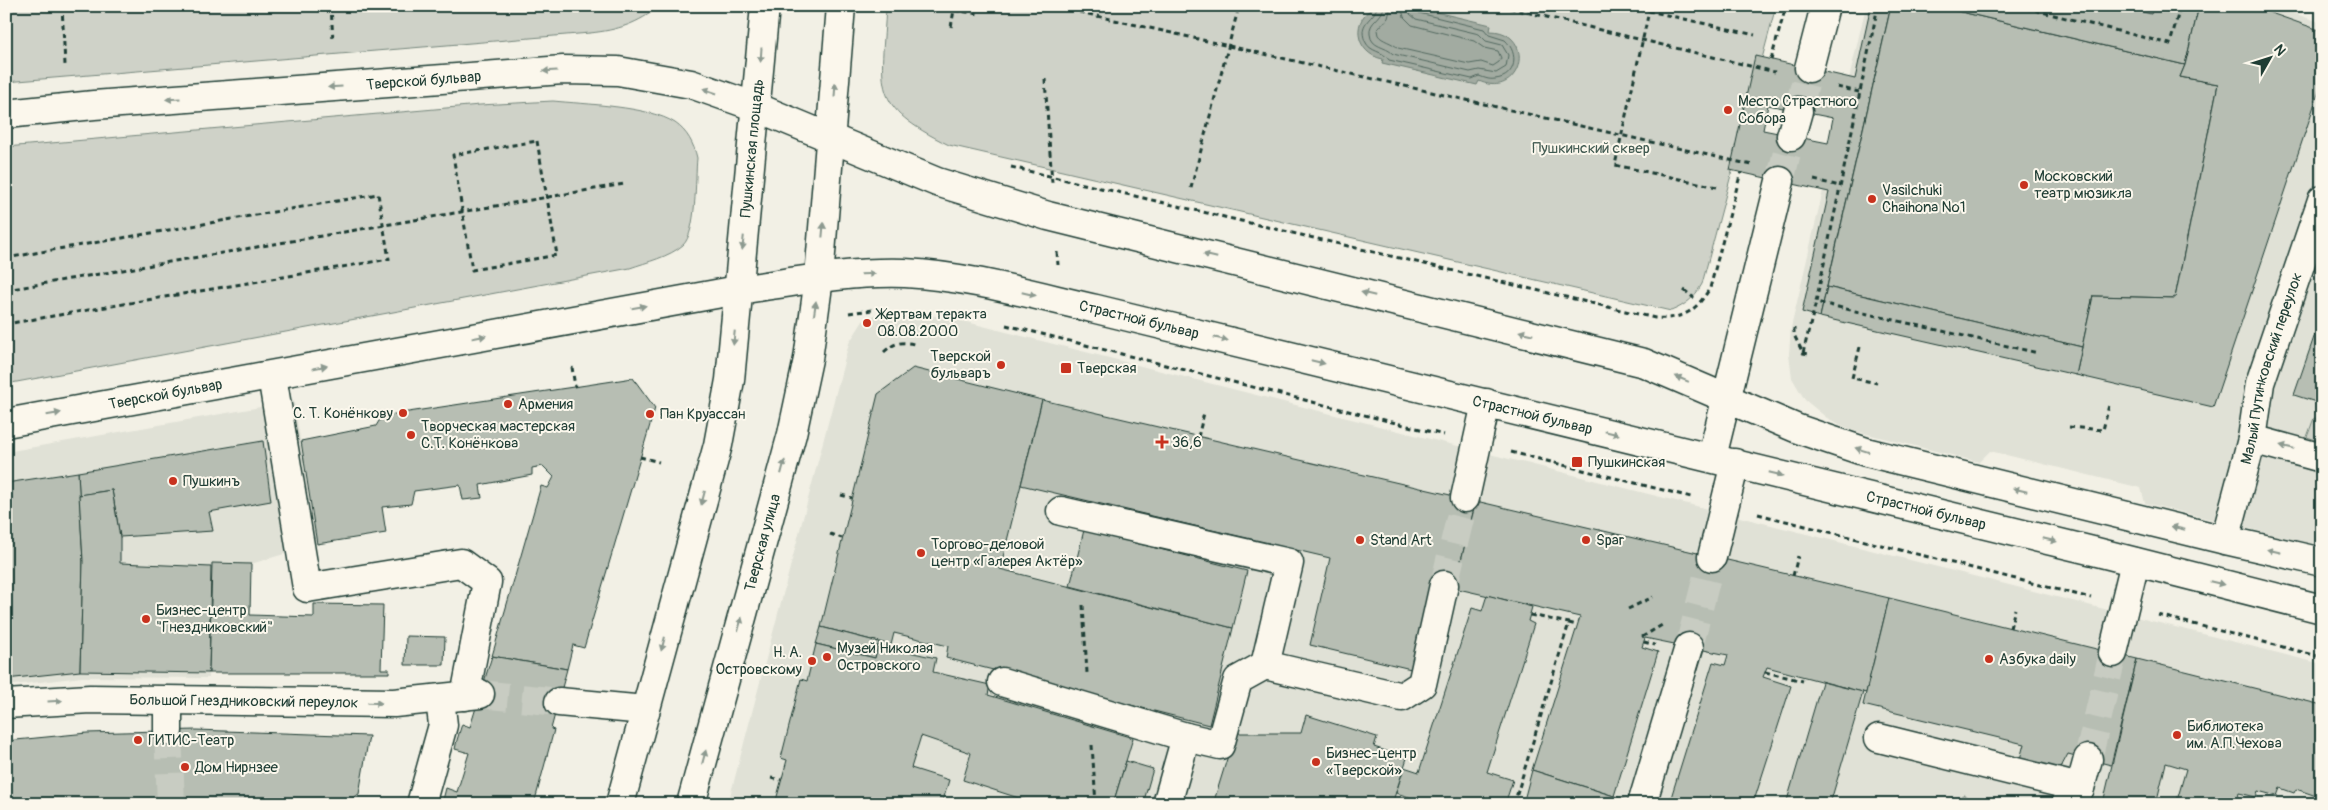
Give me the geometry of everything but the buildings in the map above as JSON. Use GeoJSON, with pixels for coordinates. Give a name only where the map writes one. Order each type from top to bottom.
{"type":"FeatureCollection","features":[{"type":"Feature","properties":{"kind":"main road","name":"Пушкинская площадь"},"geometry":{"type":"LineString","coordinates":[[738,290],[765,6]]}},
{"type":"Feature","properties":{"kind":"main road"},"geometry":{"type":"LineString","coordinates":[[819,278],[841,6]]}},
{"type":"Feature","properties":{"kind":"main road"},"geometry":{"type":"LineString","coordinates":[[1809,68],[1825,6]]}},
{"type":"Feature","properties":{"kind":"main road","name":"Тверской бульвар"},"geometry":{"type":"LineString","coordinates":[[6,114],[104,104],[563,70],[599,70],[618,71],[691,84],[756,107],[830,138]]}},
{"type":"Feature","properties":{"kind":"main road"},"geometry":{"type":"LineString","coordinates":[[830,138],[937,182],[1048,216],[1644,363],[1798,429],[1866,452],[2322,562]]}},
{"type":"Feature","properties":{"kind":"main road"},"geometry":{"type":"LineString","coordinates":[[1712,557],[1725,505],[1723,460],[1726,398],[1780,181]]}},
{"type":"Feature","properties":{"kind":"main road","name":"Малый Путинковский переулок"},"geometry":{"type":"LineString","coordinates":[[2225,540],[2252,439],[2260,383],[2322,200]]}},
{"type":"Feature","properties":{"kind":"main road","name":"Страстной бульвар"},"geometry":{"type":"LineString","coordinates":[[738,290],[819,278],[905,273],[992,286],[1723,460],[2322,610]]}},
{"type":"Feature","properties":{"kind":"main road","name":"Тверская улица"},"geometry":{"type":"LineString","coordinates":[[691,804],[792,434],[808,359],[819,278]]}},
{"type":"Feature","properties":{"kind":"main road","name":"Тверской бульвар"},"geometry":{"type":"LineString","coordinates":[[6,423],[738,290]]}},
{"type":"Feature","properties":{"kind":"main road"},"geometry":{"type":"LineString","coordinates":[[620,804],[718,445],[730,380],[738,290]]}},
{"type":"Feature","properties":{"kind":"main road"},"geometry":{"type":"LineString","coordinates":[[272,376],[307,588],[460,563],[488,582],[462,696],[444,725],[421,804]]}},
{"type":"Feature","properties":{"kind":"main road"},"geometry":{"type":"LineString","coordinates":[[1464,498],[1486,403]]}},
{"type":"Feature","properties":{"kind":"main road"},"geometry":{"type":"LineString","coordinates":[[2252,439],[2322,458]]}},
{"type":"Feature","properties":{"kind":"main road"},"geometry":{"type":"LineString","coordinates":[[1061,511],[1289,563],[1265,665]]}},
{"type":"Feature","properties":{"kind":"main road"},"geometry":{"type":"LineString","coordinates":[[2113,653],[2135,562]]}},
{"type":"Feature","properties":{"kind":"main road"},"geometry":{"type":"LineString","coordinates":[[1002,682],[1186,737],[1220,745],[1238,680],[1265,665],[1402,697],[1422,684],[1444,585]]}},
{"type":"Feature","properties":{"kind":"main road"},"geometry":{"type":"LineString","coordinates":[[1642,804],[1689,647]]}},
{"type":"Feature","properties":{"kind":"main road","name":"Большой Гнездниковский переулок"},"geometry":{"type":"LineString","coordinates":[[6,704],[90,699],[394,703],[462,696]]}},
{"type":"Feature","properties":{"kind":"main road"},"geometry":{"type":"LineString","coordinates":[[168,700],[168,731]]}},
{"type":"Feature","properties":{"kind":"main road"},"geometry":{"type":"LineString","coordinates":[[559,702],[645,710]]}},
{"type":"Feature","properties":{"kind":"main road"},"geometry":{"type":"LineString","coordinates":[[1167,804],[1186,737]]}},
{"type":"Feature","properties":{"kind":"main road"},"geometry":{"type":"LineString","coordinates":[[1879,738],[2073,796],[2088,759]]}},
{"type":"Feature","properties":{"kind":"path"},"geometry":{"type":"LineString","coordinates":[[62,6],[65,65]]}},
{"type":"Feature","properties":{"kind":"path"},"geometry":{"type":"LineString","coordinates":[[331,6],[333,41]]}},
{"type":"Feature","properties":{"kind":"path"},"geometry":{"type":"LineString","coordinates":[[1053,6],[1732,160]]}},
{"type":"Feature","properties":{"kind":"path"},"geometry":{"type":"LineString","coordinates":[[1191,188],[1239,6]]}},
{"type":"Feature","properties":{"kind":"path"},"geometry":{"type":"LineString","coordinates":[[1501,6],[1642,38],[1753,66]]}},
{"type":"Feature","properties":{"kind":"path"},"geometry":{"type":"LineString","coordinates":[[1771,60],[1786,6]]}},
{"type":"Feature","properties":{"kind":"path"},"geometry":{"type":"LineString","coordinates":[[1803,352],[1816,302],[1878,6]]}},
{"type":"Feature","properties":{"kind":"path"},"geometry":{"type":"LineString","coordinates":[[2018,6],[2170,44],[2179,11],[2159,6]]}},
{"type":"Feature","properties":{"kind":"path"},"geometry":{"type":"LineString","coordinates":[[952,27],[954,10],[979,14]]}},
{"type":"Feature","properties":{"kind":"path"},"geometry":{"type":"LineString","coordinates":[[1717,188],[1614,165],[1648,11],[1755,35]]}},
{"type":"Feature","properties":{"kind":"path"},"geometry":{"type":"LineString","coordinates":[[538,141],[547,197],[557,255],[472,270],[453,155],[538,141]]}},
{"type":"Feature","properties":{"kind":"path"},"geometry":{"type":"LineString","coordinates":[[6,290],[624,184]]}},
{"type":"Feature","properties":{"kind":"path"},"geometry":{"type":"LineString","coordinates":[[6,258],[378,194],[389,259],[6,324]]}},
{"type":"Feature","properties":{"kind":"path"},"geometry":{"type":"LineString","coordinates":[[1684,290],[1694,298]]}},
{"type":"Feature","properties":{"kind":"path"},"geometry":{"type":"LineString","coordinates":[[1816,302],[2038,353]]}},
{"type":"Feature","properties":{"kind":"path"},"geometry":{"type":"LineString","coordinates":[[814,318],[873,310]]}},
{"type":"Feature","properties":{"kind":"path"},"geometry":{"type":"LineString","coordinates":[[998,323],[2322,657]]}},
{"type":"Feature","properties":{"kind":"path"},"geometry":{"type":"LineString","coordinates":[[1794,328],[1794,335],[1803,352],[1810,354]]}},
{"type":"Feature","properties":{"kind":"path"},"geometry":{"type":"LineString","coordinates":[[884,352],[893,344],[903,342],[914,344]]}},
{"type":"Feature","properties":{"kind":"path"},"geometry":{"type":"LineString","coordinates":[[1860,347],[1852,378],[1877,382]]}},
{"type":"Feature","properties":{"kind":"path"},"geometry":{"type":"LineString","coordinates":[[572,367],[575,387]]}},
{"type":"Feature","properties":{"kind":"path"},"geometry":{"type":"LineString","coordinates":[[2069,426],[2103,430],[2109,405]]}},
{"type":"Feature","properties":{"kind":"path"},"geometry":{"type":"LineString","coordinates":[[1198,437],[1204,413]]}},
{"type":"Feature","properties":{"kind":"path"},"geometry":{"type":"LineString","coordinates":[[640,457],[659,462]]}},
{"type":"Feature","properties":{"kind":"path"},"geometry":{"type":"LineString","coordinates":[[841,495],[852,498]]}},
{"type":"Feature","properties":{"kind":"path"},"geometry":{"type":"LineString","coordinates":[[830,534],[842,538]]}},
{"type":"Feature","properties":{"kind":"path"},"geometry":{"type":"LineString","coordinates":[[1793,576],[1798,556]]}},
{"type":"Feature","properties":{"kind":"path"},"geometry":{"type":"LineString","coordinates":[[1628,609],[1653,597]]}},
{"type":"Feature","properties":{"kind":"path"},"geometry":{"type":"LineString","coordinates":[[2010,628],[2015,609]]}},
{"type":"Feature","properties":{"kind":"path"},"geometry":{"type":"LineString","coordinates":[[1530,615],[1578,625]]}},
{"type":"Feature","properties":{"kind":"path"},"geometry":{"type":"LineString","coordinates":[[1514,804],[1569,623]]}},
{"type":"Feature","properties":{"kind":"path"},"geometry":{"type":"LineString","coordinates":[[1642,637],[1665,623]]}},
{"type":"Feature","properties":{"kind":"path"},"geometry":{"type":"LineString","coordinates":[[1765,672],[1803,681]]}},
{"type":"Feature","properties":{"kind":"path"},"geometry":{"type":"LineString","coordinates":[[771,778],[781,780]]}},
{"type":"Feature","properties":{"kind":"shaded area"},"geometry":{"type":"Polygon","coordinates":[[[1866,6],[2273,6],[2322,23],[2322,547],[2145,503],[2141,488],[1990,451],[1979,462],[1851,430],[1827,418],[1805,400],[1792,378],[1789,354],[1791,328],[1866,6]]]}},
{"type":"Feature","properties":{"kind":"shaded area"},"geometry":{"type":"Polygon","coordinates":[[[891,312],[947,317],[2322,664],[2322,804],[728,804],[849,343],[863,321],[877,314],[891,312]]]}},
{"type":"Feature","properties":{"kind":"shaded area"},"geometry":{"type":"Polygon","coordinates":[[[294,401],[317,544],[251,564],[212,563],[209,678],[82,677],[6,686],[6,452],[294,401]]]}},
{"type":"Feature","properties":{"kind":"green space"},"geometry":{"type":"Polygon","coordinates":[[[6,6],[660,6],[635,22],[610,30],[590,33],[6,82],[6,6]]]}},
{"type":"Feature","properties":{"kind":"green space","name":"Пушкинский сквер"},"geometry":{"type":"Polygon","coordinates":[[[886,6],[1776,6],[1702,284],[1689,300],[1671,311],[949,145],[904,118],[892,105],[886,91],[883,75],[886,6]]]}},
{"type":"Feature","properties":{"kind":"green space"},"geometry":{"type":"Polygon","coordinates":[[[553,101],[633,109],[664,117],[683,130],[692,143],[697,158],[693,217],[688,238],[683,245],[665,256],[630,268],[6,384],[6,147],[480,105],[553,101]]]}},
{"type":"Feature","properties":{"kind":"green space"},"geometry":{"type":"Polygon","coordinates":[[[2314,418],[2322,420],[2322,442],[2307,437],[2314,418]]]}},
{"type":"Feature","properties":{"kind":"water"},"geometry":{"type":"Polygon","coordinates":[[[1377,6],[1410,6],[1491,25],[1490,31],[1505,34],[1514,42],[1519,52],[1519,64],[1514,74],[1506,82],[1494,85],[1479,81],[1477,85],[1382,63],[1383,59],[1373,56],[1366,50],[1361,43],[1359,35],[1359,26],[1362,18],[1368,11],[1377,6]]]}},
{"type":"Feature","properties":{"kind":"tunnel"},"geometry":{"type":"LineString","coordinates":[[1798,111],[1809,68]]}},
{"type":"Feature","properties":{"kind":"tunnel"},"geometry":{"type":"LineString","coordinates":[[1780,181],[1791,136]]}},
{"type":"Feature","properties":{"kind":"tunnel"},"geometry":{"type":"LineString","coordinates":[[1444,585],[1465,498]]}},
{"type":"Feature","properties":{"kind":"tunnel"},"geometry":{"type":"LineString","coordinates":[[1689,647],[1712,557]]}},
{"type":"Feature","properties":{"kind":"tunnel"},"geometry":{"type":"LineString","coordinates":[[2088,759],[2113,653]]}},
{"type":"Feature","properties":{"kind":"tunnel"},"geometry":{"type":"LineString","coordinates":[[480,694],[559,702]]}},
{"type":"Feature","properties":{"kind":"tunnel"},"geometry":{"type":"LineString","coordinates":[[168,731],[171,804]]}},
{"type":"Feature","properties":{"kind":"place","name":"Место Страстного Собора"},"geometry":{"type":"Point","coordinates":[1728,110]}},
{"type":"Feature","properties":{"kind":"place","name":"Московский театр мюзикла"},"geometry":{"type":"Point","coordinates":[2024,185]}},
{"type":"Feature","properties":{"kind":"place","name":"Vasilchuki Chaihona №1"},"geometry":{"type":"Point","coordinates":[1872,199]}},
{"type":"Feature","properties":{"kind":"place","name":"Жертвам теракта 08.08.2000"},"geometry":{"type":"Point","coordinates":[867,323]}},
{"type":"Feature","properties":{"kind":"place","name":"Тверской бульваръ"},"geometry":{"type":"Point","coordinates":[1001,365]}},
{"type":"Feature","properties":{"kind":"place","name":"Тверская"},"geometry":{"type":"Point","coordinates":[1066,368]}},
{"type":"Feature","properties":{"kind":"place","name":"Армения"},"geometry":{"type":"Point","coordinates":[508,404]}},
{"type":"Feature","properties":{"kind":"place","name":"С. Т. Конёнкову"},"geometry":{"type":"Point","coordinates":[403,413]}},
{"type":"Feature","properties":{"kind":"place","name":"Пан Круассан"},"geometry":{"type":"Point","coordinates":[650,414]}},
{"type":"Feature","properties":{"kind":"place","name":"Творческая мастерская С.Т. Конёнкова"},"geometry":{"type":"Point","coordinates":[411,435]}},
{"type":"Feature","properties":{"kind":"place","name":"36,6"},"geometry":{"type":"Point","coordinates":[1162,442]}},
{"type":"Feature","properties":{"kind":"place","name":"Пушкинская"},"geometry":{"type":"Point","coordinates":[1577,462]}},
{"type":"Feature","properties":{"kind":"place","name":"Пушкинъ"},"geometry":{"type":"Point","coordinates":[173,481]}},
{"type":"Feature","properties":{"kind":"place","name":"Stand Art"},"geometry":{"type":"Point","coordinates":[1360,540]}},
{"type":"Feature","properties":{"kind":"place","name":"Spar"},"geometry":{"type":"Point","coordinates":[1586,540]}},
{"type":"Feature","properties":{"kind":"place","name":"Торгово-деловой центр «Галерея Актёр»"},"geometry":{"type":"Point","coordinates":[921,553]}},
{"type":"Feature","properties":{"kind":"place","name":"Бизнес-центр \"Гнездниковский\""},"geometry":{"type":"Point","coordinates":[146,619]}},
{"type":"Feature","properties":{"kind":"place","name":"Музей Николая Островского"},"geometry":{"type":"Point","coordinates":[827,657]}},
{"type":"Feature","properties":{"kind":"place","name":"Азбука daily"},"geometry":{"type":"Point","coordinates":[1989,659]}},
{"type":"Feature","properties":{"kind":"place","name":"Н. А. Островскому"},"geometry":{"type":"Point","coordinates":[812,661]}},
{"type":"Feature","properties":{"kind":"place","name":"Библиотека им. А.П.Чехова"},"geometry":{"type":"Point","coordinates":[2177,735]}},
{"type":"Feature","properties":{"kind":"place","name":"ГИТИС-Театр"},"geometry":{"type":"Point","coordinates":[138,740]}},
{"type":"Feature","properties":{"kind":"place","name":"Бизнес-центр «Тверской»"},"geometry":{"type":"Point","coordinates":[1316,762]}},
{"type":"Feature","properties":{"kind":"place","name":"Дом Нирнзее"},"geometry":{"type":"Point","coordinates":[185,767]}}]}
